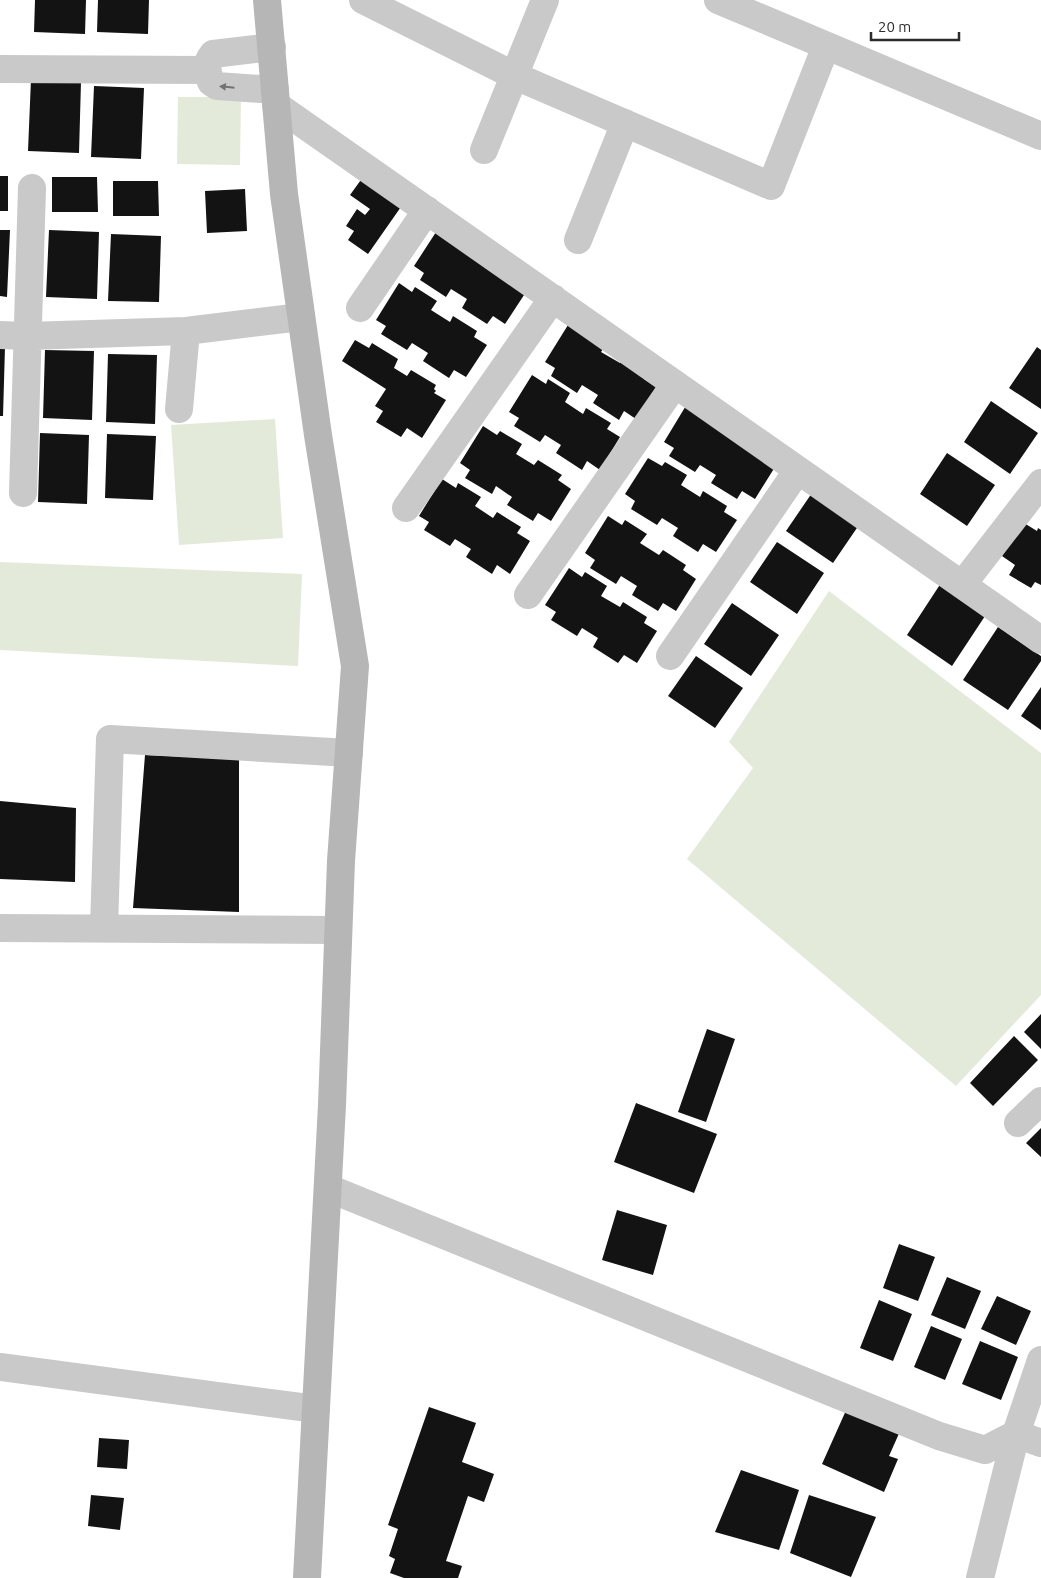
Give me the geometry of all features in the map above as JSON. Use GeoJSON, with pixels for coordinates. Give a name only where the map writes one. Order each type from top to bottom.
{"type":"FeatureCollection","features":[{"type":"Feature","properties":{"kind":"street"},"geometry":{"type":"LineString","coordinates":[[267,0],[284,194],[318,435],[355,666],[341,861],[328,1188],[307,1578]]}},
{"type":"Feature","properties":{"kind":"street"},"geometry":{"type":"LineString","coordinates":[[363,0],[515,76],[771,186],[826,46]]}},
{"type":"Feature","properties":{"kind":"street"},"geometry":{"type":"LineString","coordinates":[[484,150],[545,0]]}},
{"type":"Feature","properties":{"kind":"street"},"geometry":{"type":"LineString","coordinates":[[718,0],[1041,136]]}},
{"type":"Feature","properties":{"kind":"street"},"geometry":{"type":"LineString","coordinates":[[272,47],[213,54],[208,60],[207,70],[210,82],[217,86],[276,97],[427,210],[1041,640]]}},
{"type":"Feature","properties":{"kind":"street"},"geometry":{"type":"LineString","coordinates":[[0,69],[207,70]]}},
{"type":"Feature","properties":{"kind":"street"},"geometry":{"type":"LineString","coordinates":[[578,240],[625,123]]}},
{"type":"Feature","properties":{"kind":"street"},"geometry":{"type":"LineString","coordinates":[[22,493],[32,188]]}},
{"type":"Feature","properties":{"kind":"street"},"geometry":{"type":"LineString","coordinates":[[360,308],[427,210]]}},
{"type":"Feature","properties":{"kind":"street"},"geometry":{"type":"LineString","coordinates":[[406,508],[553,298]]}},
{"type":"Feature","properties":{"kind":"street"},"geometry":{"type":"LineString","coordinates":[[0,335],[27,336],[186,331],[301,317]]}},
{"type":"Feature","properties":{"kind":"street"},"geometry":{"type":"LineString","coordinates":[[179,409],[186,331]]}},
{"type":"Feature","properties":{"kind":"street"},"geometry":{"type":"LineString","coordinates":[[528,595],[675,384]]}},
{"type":"Feature","properties":{"kind":"street"},"geometry":{"type":"LineString","coordinates":[[670,656],[798,470]]}},
{"type":"Feature","properties":{"kind":"street"},"geometry":{"type":"LineString","coordinates":[[962,585],[1041,483]]}},
{"type":"Feature","properties":{"kind":"street"},"geometry":{"type":"LineString","coordinates":[[104,928],[110,739],[349,753]]}},
{"type":"Feature","properties":{"kind":"street"},"geometry":{"type":"LineString","coordinates":[[0,928],[338,930]]}},
{"type":"Feature","properties":{"kind":"street"},"geometry":{"type":"LineString","coordinates":[[1018,1123],[1041,1102]]}},
{"type":"Feature","properties":{"kind":"street"},"geometry":{"type":"LineString","coordinates":[[328,1188],[939,1436],[985,1450],[1016,1434],[1041,1443]]}},
{"type":"Feature","properties":{"kind":"street"},"geometry":{"type":"LineString","coordinates":[[980,1578],[1016,1434],[1041,1360]]}},
{"type":"Feature","properties":{"kind":"street"},"geometry":{"type":"LineString","coordinates":[[0,1367],[316,1409]]}},
{"type":"Feature","properties":{"kind":"green space"},"geometry":{"type":"Polygon","coordinates":[[[178,97],[241,97],[240,165],[177,164],[178,97]]]}},
{"type":"Feature","properties":{"kind":"green space"},"geometry":{"type":"Polygon","coordinates":[[[275,419],[283,538],[179,545],[171,425],[275,419]]]}},
{"type":"Feature","properties":{"kind":"green space"},"geometry":{"type":"Polygon","coordinates":[[[0,562],[302,574],[298,666],[0,650],[0,562]]]}},
{"type":"Feature","properties":{"kind":"green space"},"geometry":{"type":"Polygon","coordinates":[[[829,591],[1041,753],[1041,995],[956,1086],[687,859],[753,768],[729,742],[829,591]]]}},
{"type":"Feature","properties":{"kind":"building"},"geometry":{"type":"Polygon","coordinates":[[[35,0],[86,0],[85,34],[34,32],[35,0]]]}},
{"type":"Feature","properties":{"kind":"building"},"geometry":{"type":"Polygon","coordinates":[[[98,0],[149,0],[148,34],[97,32],[98,0]]]}},
{"type":"Feature","properties":{"kind":"building"},"geometry":{"type":"Polygon","coordinates":[[[31,79],[81,82],[79,153],[28,151],[31,79]]]}},
{"type":"Feature","properties":{"kind":"building"},"geometry":{"type":"Polygon","coordinates":[[[94,86],[144,88],[141,159],[91,157],[94,86]]]}},
{"type":"Feature","properties":{"kind":"building"},"geometry":{"type":"Polygon","coordinates":[[[0,176],[8,176],[8,211],[0,211],[0,176]]]}},
{"type":"Feature","properties":{"kind":"building"},"geometry":{"type":"Polygon","coordinates":[[[52,177],[97,177],[98,212],[52,212],[52,177]]]}},
{"type":"Feature","properties":{"kind":"building"},"geometry":{"type":"Polygon","coordinates":[[[363,177],[403,204],[368,254],[348,240],[354,231],[346,226],[357,209],[365,215],[370,209],[350,195],[363,177]]]}},
{"type":"Feature","properties":{"kind":"building"},"geometry":{"type":"Polygon","coordinates":[[[113,181],[158,181],[159,216],[113,216],[113,181]]]}},
{"type":"Feature","properties":{"kind":"building"},"geometry":{"type":"Polygon","coordinates":[[[245,189],[247,231],[207,233],[205,191],[245,189]]]}},
{"type":"Feature","properties":{"kind":"building"},"geometry":{"type":"Polygon","coordinates":[[[438,229],[526,292],[505,324],[493,316],[487,324],[462,308],[467,299],[451,289],[446,297],[420,280],[424,273],[414,266],[438,229]]]}},
{"type":"Feature","properties":{"kind":"building"},"geometry":{"type":"Polygon","coordinates":[[[0,230],[10,230],[7,297],[0,296],[0,230]]]}},
{"type":"Feature","properties":{"kind":"building"},"geometry":{"type":"Polygon","coordinates":[[[49,230],[99,232],[97,299],[46,297],[49,230]]]}},
{"type":"Feature","properties":{"kind":"building"},"geometry":{"type":"Polygon","coordinates":[[[111,234],[161,236],[159,302],[108,301],[111,234]]]}},
{"type":"Feature","properties":{"kind":"building"},"geometry":{"type":"Polygon","coordinates":[[[399,283],[412,292],[415,287],[437,301],[431,310],[450,322],[453,316],[477,331],[474,337],[487,345],[466,377],[454,370],[449,378],[423,361],[428,353],[412,343],[407,350],[381,334],[386,326],[376,320],[399,283]]]}},
{"type":"Feature","properties":{"kind":"building"},"geometry":{"type":"Polygon","coordinates":[[[568,325],[607,343],[601,352],[620,363],[623,358],[647,373],[644,379],[656,387],[636,419],[624,411],[619,420],[593,403],[598,395],[582,385],[577,393],[551,376],[555,368],[545,362],[568,325]]]}},
{"type":"Feature","properties":{"kind":"building"},"geometry":{"type":"Polygon","coordinates":[[[355,340],[369,348],[372,343],[398,359],[394,368],[407,376],[411,370],[436,385],[434,393],[446,400],[422,438],[407,428],[401,437],[376,422],[383,411],[375,406],[386,389],[342,361],[355,340]]]}},
{"type":"Feature","properties":{"kind":"building"},"geometry":{"type":"Polygon","coordinates":[[[0,347],[5,347],[3,416],[0,416],[0,347]]]}},
{"type":"Feature","properties":{"kind":"building"},"geometry":{"type":"Polygon","coordinates":[[[1037,347],[1041,350],[1041,409],[1009,388],[1037,347]]]}},
{"type":"Feature","properties":{"kind":"building"},"geometry":{"type":"Polygon","coordinates":[[[45,350],[94,351],[92,420],[43,418],[45,350]]]}},
{"type":"Feature","properties":{"kind":"building"},"geometry":{"type":"Polygon","coordinates":[[[108,354],[157,355],[155,424],[106,422],[108,354]]]}},
{"type":"Feature","properties":{"kind":"building"},"geometry":{"type":"Polygon","coordinates":[[[532,375],[546,384],[548,379],[570,393],[565,402],[583,414],[586,408],[611,423],[607,429],[620,437],[600,470],[587,461],[582,470],[556,453],[561,445],[545,435],[540,442],[514,426],[519,418],[509,412],[532,375]]]}},
{"type":"Feature","properties":{"kind":"building"},"geometry":{"type":"Polygon","coordinates":[[[991,401],[1038,433],[1010,474],[964,442],[991,401]]]}},
{"type":"Feature","properties":{"kind":"building"},"geometry":{"type":"Polygon","coordinates":[[[687,404],[775,467],[755,499],[742,491],[737,499],[711,483],[716,475],[700,465],[695,472],[669,456],[674,448],[664,442],[687,404]]]}},
{"type":"Feature","properties":{"kind":"building"},"geometry":{"type":"Polygon","coordinates":[[[483,426],[497,435],[500,431],[522,444],[516,454],[534,465],[538,460],[562,475],[558,480],[571,489],[551,521],[538,513],[533,521],[507,505],[512,497],[496,486],[492,494],[465,478],[470,470],[460,463],[483,426]]]}},
{"type":"Feature","properties":{"kind":"building"},"geometry":{"type":"Polygon","coordinates":[[[40,433],[89,435],[87,504],[38,502],[40,433]]]}},
{"type":"Feature","properties":{"kind":"building"},"geometry":{"type":"Polygon","coordinates":[[[107,434],[156,436],[153,500],[105,498],[107,434]]]}},
{"type":"Feature","properties":{"kind":"building"},"geometry":{"type":"Polygon","coordinates":[[[947,453],[995,485],[967,526],[920,494],[947,453]]]}},
{"type":"Feature","properties":{"kind":"building"},"geometry":{"type":"Polygon","coordinates":[[[648,458],[662,466],[665,462],[687,475],[681,485],[700,497],[703,491],[727,506],[724,512],[737,520],[716,552],[703,544],[698,552],[673,536],[678,528],[662,518],[657,525],[631,509],[635,501],[625,494],[648,458]]]}},
{"type":"Feature","properties":{"kind":"building"},"geometry":{"type":"Polygon","coordinates":[[[442,479],[456,488],[458,483],[481,497],[475,506],[493,518],[497,512],[521,527],[517,533],[530,541],[510,574],[497,565],[492,574],[466,557],[471,549],[455,539],[450,546],[424,530],[429,522],[419,516],[442,479]]]}},
{"type":"Feature","properties":{"kind":"building"},"geometry":{"type":"Polygon","coordinates":[[[814,490],[861,522],[833,563],[786,531],[814,490]]]}},
{"type":"Feature","properties":{"kind":"building"},"geometry":{"type":"Polygon","coordinates":[[[608,516],[622,525],[625,520],[647,534],[640,543],[659,555],[663,550],[686,565],[683,570],[696,579],[676,611],[663,603],[658,611],[632,595],[637,586],[621,576],[616,584],[590,568],[595,560],[585,553],[608,516]]]}},
{"type":"Feature","properties":{"kind":"building"},"geometry":{"type":"Polygon","coordinates":[[[1024,523],[1037,531],[1038,528],[1041,530],[1041,585],[1035,582],[1031,588],[1009,575],[1015,565],[1002,556],[1024,523]]]}},
{"type":"Feature","properties":{"kind":"building"},"geometry":{"type":"Polygon","coordinates":[[[777,542],[824,573],[797,614],[750,582],[777,542]]]}},
{"type":"Feature","properties":{"kind":"building"},"geometry":{"type":"Polygon","coordinates":[[[569,568],[582,577],[585,572],[607,586],[601,596],[620,607],[623,602],[647,617],[644,623],[657,631],[637,663],[624,655],[618,663],[593,647],[598,638],[582,628],[577,636],[551,620],[556,612],[545,605],[569,568]]]}},
{"type":"Feature","properties":{"kind":"building"},"geometry":{"type":"Polygon","coordinates":[[[941,583],[987,613],[952,666],[907,635],[941,583]]]}},
{"type":"Feature","properties":{"kind":"building"},"geometry":{"type":"Polygon","coordinates":[[[732,603],[779,635],[751,676],[704,644],[732,603]]]}},
{"type":"Feature","properties":{"kind":"building"},"geometry":{"type":"Polygon","coordinates":[[[998,627],[1041,656],[1041,661],[1008,710],[963,680],[998,627]]]}},
{"type":"Feature","properties":{"kind":"building"},"geometry":{"type":"Polygon","coordinates":[[[696,656],[743,688],[715,728],[668,696],[696,656]]]}},
{"type":"Feature","properties":{"kind":"building"},"geometry":{"type":"Polygon","coordinates":[[[1041,687],[1041,730],[1021,716],[1041,687]]]}},
{"type":"Feature","properties":{"kind":"building"},"geometry":{"type":"Polygon","coordinates":[[[145,755],[239,759],[239,912],[133,908],[145,755]]]}},
{"type":"Feature","properties":{"kind":"building"},"geometry":{"type":"Polygon","coordinates":[[[0,801],[76,808],[75,882],[0,879],[0,801]]]}},
{"type":"Feature","properties":{"kind":"building"},"geometry":{"type":"Polygon","coordinates":[[[1041,1014],[1041,1049],[1024,1032],[1041,1014]]]}},
{"type":"Feature","properties":{"kind":"building"},"geometry":{"type":"Polygon","coordinates":[[[707,1029],[735,1039],[706,1122],[678,1112],[707,1029]]]}},
{"type":"Feature","properties":{"kind":"building"},"geometry":{"type":"Polygon","coordinates":[[[1014,1036],[1038,1060],[993,1106],[970,1083],[1014,1036]]]}},
{"type":"Feature","properties":{"kind":"building"},"geometry":{"type":"Polygon","coordinates":[[[636,1103],[717,1134],[694,1193],[614,1162],[636,1103]]]}},
{"type":"Feature","properties":{"kind":"building"},"geometry":{"type":"Polygon","coordinates":[[[1041,1128],[1041,1157],[1026,1143],[1041,1128]]]}},
{"type":"Feature","properties":{"kind":"building"},"geometry":{"type":"Polygon","coordinates":[[[617,1210],[667,1225],[653,1275],[602,1260],[617,1210]]]}},
{"type":"Feature","properties":{"kind":"building"},"geometry":{"type":"Polygon","coordinates":[[[899,1244],[935,1257],[918,1301],[883,1288],[899,1244]]]}},
{"type":"Feature","properties":{"kind":"building"},"geometry":{"type":"Polygon","coordinates":[[[947,1277],[981,1291],[965,1329],[931,1315],[947,1277]]]}},
{"type":"Feature","properties":{"kind":"building"},"geometry":{"type":"Polygon","coordinates":[[[997,1296],[1031,1311],[1016,1345],[981,1329],[997,1296]]]}},
{"type":"Feature","properties":{"kind":"building"},"geometry":{"type":"Polygon","coordinates":[[[879,1300],[912,1314],[893,1361],[860,1348],[879,1300]]]}},
{"type":"Feature","properties":{"kind":"building"},"geometry":{"type":"Polygon","coordinates":[[[931,1326],[962,1339],[945,1380],[914,1367],[931,1326]]]}},
{"type":"Feature","properties":{"kind":"building"},"geometry":{"type":"Polygon","coordinates":[[[980,1341],[1018,1357],[1001,1400],[962,1384],[980,1341]]]}},
{"type":"Feature","properties":{"kind":"building"},"geometry":{"type":"Polygon","coordinates":[[[848,1406],[901,1429],[889,1456],[898,1459],[884,1492],[822,1464],[848,1406]]]}},
{"type":"Feature","properties":{"kind":"building"},"geometry":{"type":"Polygon","coordinates":[[[429,1407],[476,1423],[462,1462],[494,1474],[484,1502],[468,1496],[446,1561],[462,1566],[458,1578],[404,1578],[390,1573],[395,1559],[389,1556],[398,1529],[388,1525],[429,1407]]]}},
{"type":"Feature","properties":{"kind":"building"},"geometry":{"type":"Polygon","coordinates":[[[99,1438],[129,1440],[127,1469],[97,1467],[99,1438]]]}},
{"type":"Feature","properties":{"kind":"building"},"geometry":{"type":"Polygon","coordinates":[[[741,1470],[799,1490],[779,1550],[715,1532],[741,1470]]]}},
{"type":"Feature","properties":{"kind":"building"},"geometry":{"type":"Polygon","coordinates":[[[91,1495],[124,1498],[120,1530],[88,1526],[91,1495]]]}},
{"type":"Feature","properties":{"kind":"building"},"geometry":{"type":"Polygon","coordinates":[[[809,1495],[876,1517],[851,1577],[790,1553],[809,1495]]]}}]}
